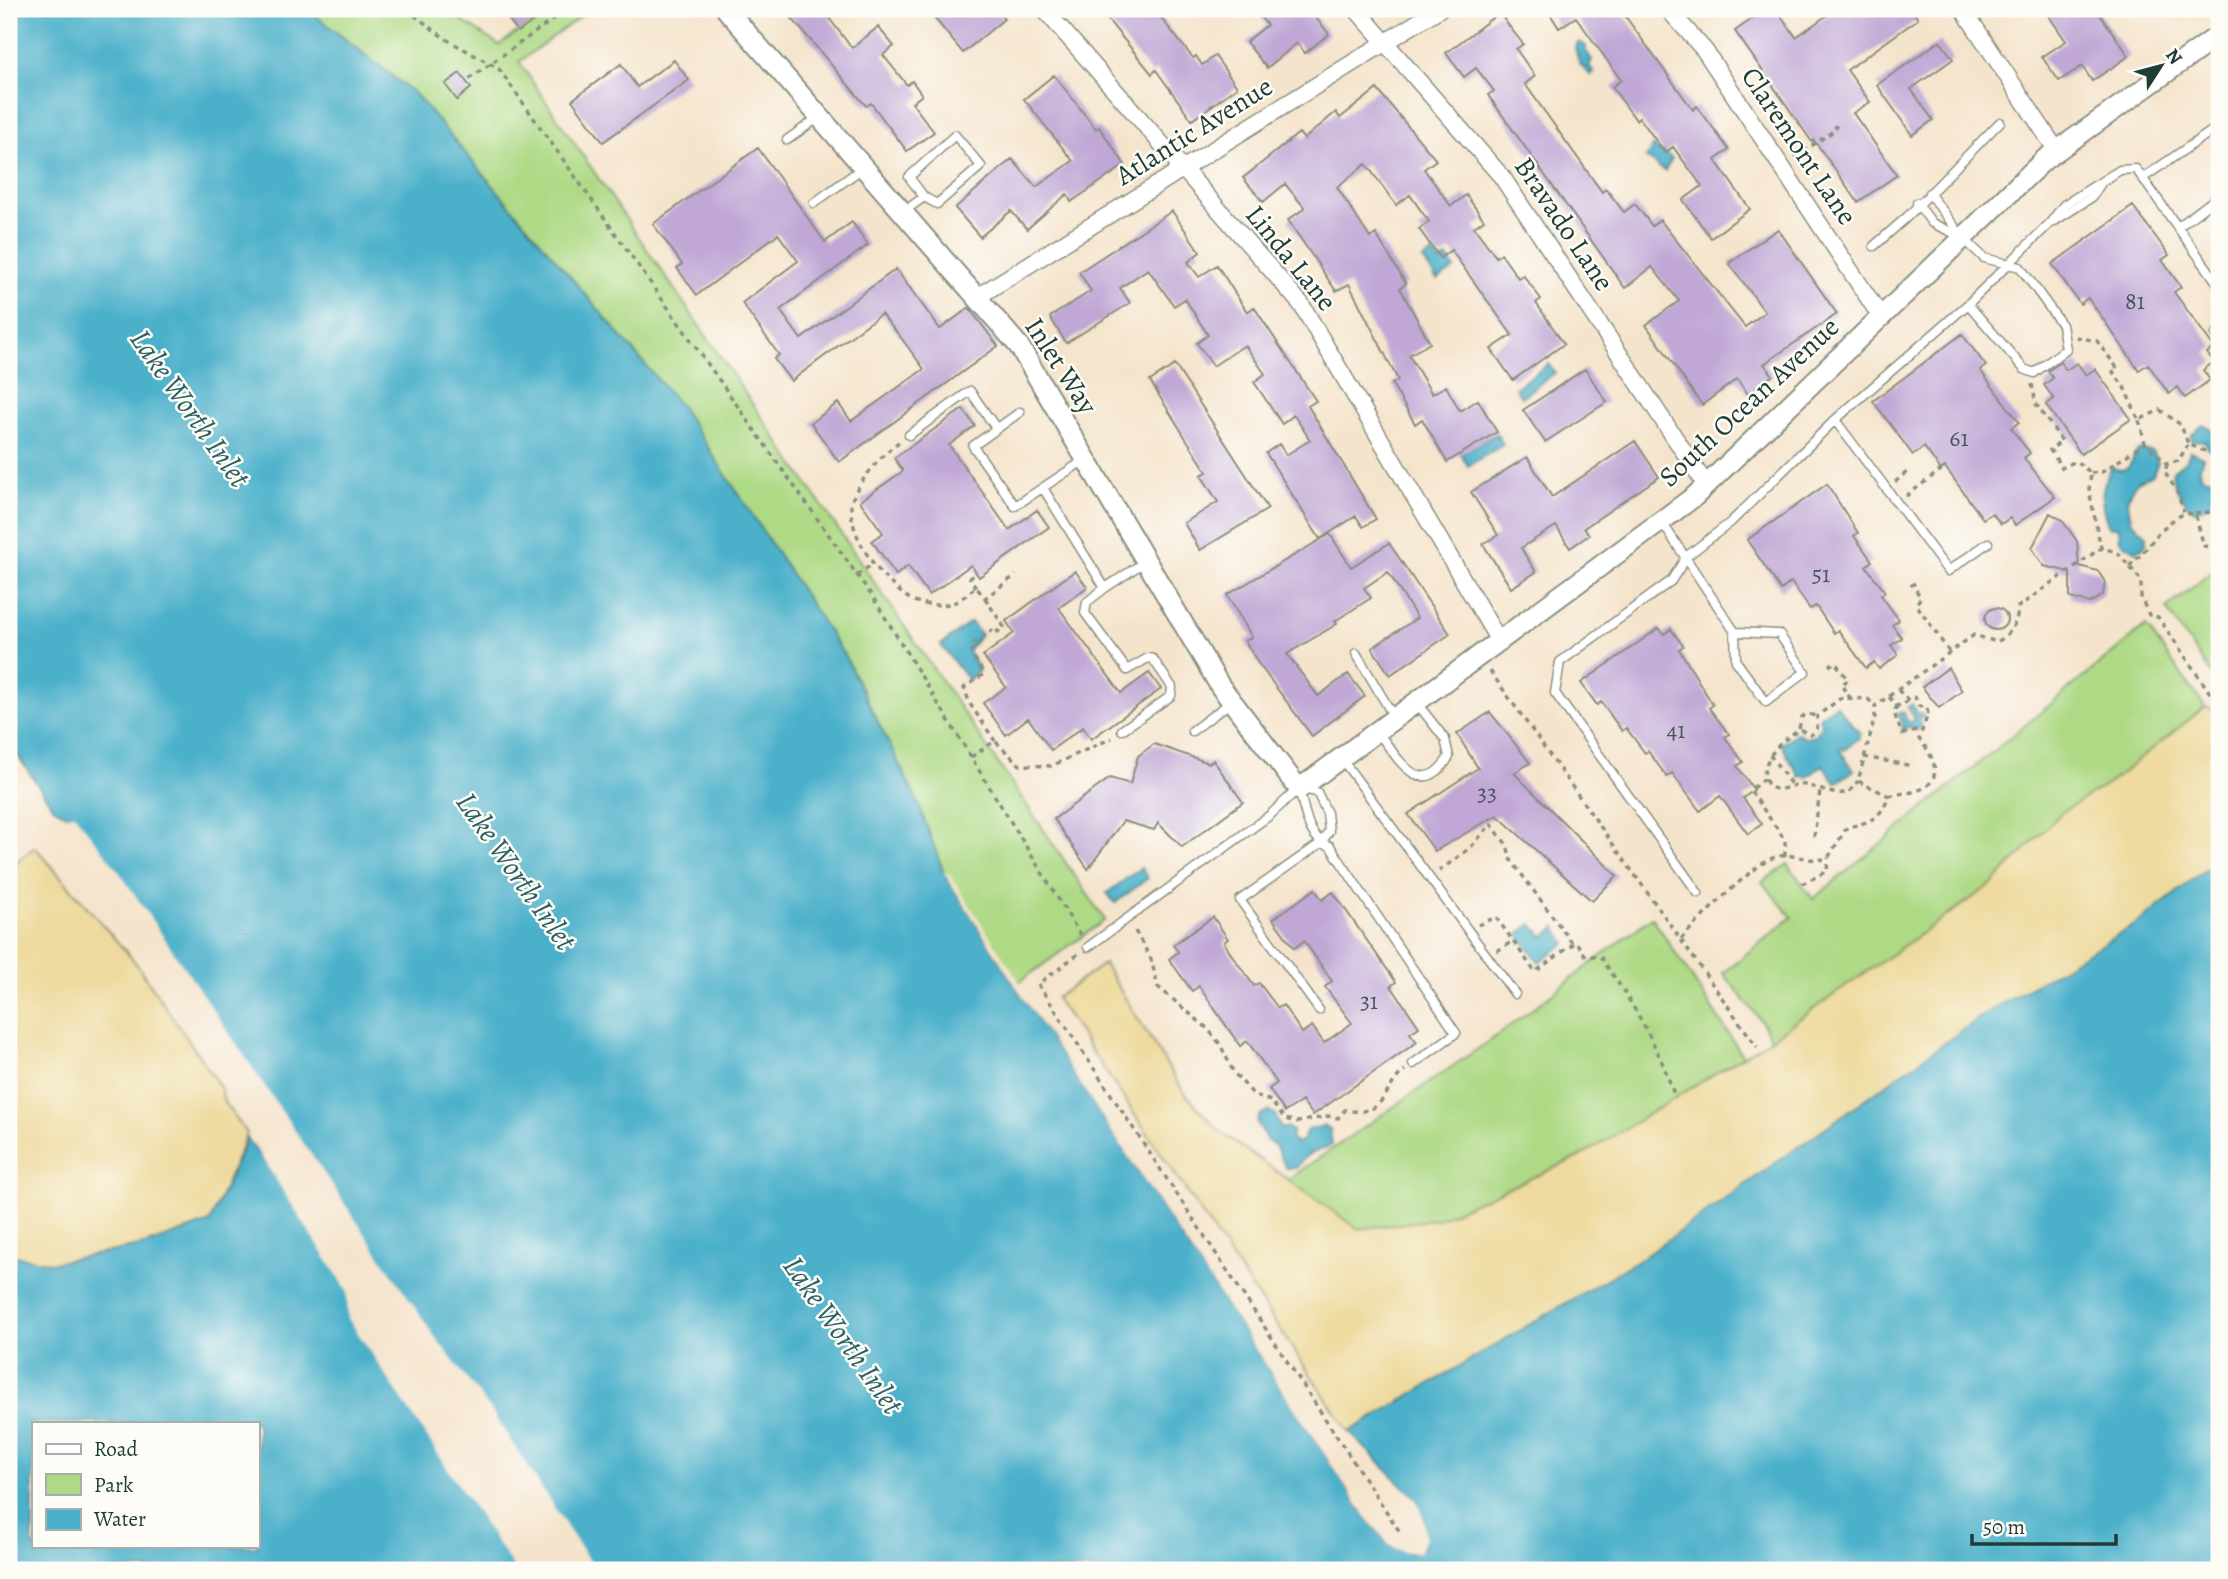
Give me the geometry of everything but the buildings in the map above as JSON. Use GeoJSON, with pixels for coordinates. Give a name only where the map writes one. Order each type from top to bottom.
{"type":"FeatureCollection","features":[{"type":"Feature","properties":{"kind":"street","name":"Inlet Way"},"geometry":{"type":"LineString","coordinates":[[726,9],[1019,346],[1231,702],[1299,789]]}},
{"type":"Feature","properties":{"kind":"street","name":"Linda Lane"},"geometry":{"type":"LineString","coordinates":[[1044,9],[1301,304],[1499,641]]}},
{"type":"Feature","properties":{"kind":"street","name":"Bravado Lane"},"geometry":{"type":"LineString","coordinates":[[1356,9],[1502,177],[1706,485]]}},
{"type":"Feature","properties":{"kind":"street","name":"Atlantic Avenue"},"geometry":{"type":"LineString","coordinates":[[978,298],[1439,9]]}},
{"type":"Feature","properties":{"kind":"street","name":"Claremont Lane"},"geometry":{"type":"LineString","coordinates":[[1668,9],[1705,51],[1881,317]]}},
{"type":"Feature","properties":{"kind":"street"},"geometry":{"type":"LineString","coordinates":[[1963,9],[2057,151]]}},
{"type":"Feature","properties":{"kind":"street","name":"South Ocean Avenue"},"geometry":{"type":"LineString","coordinates":[[1299,789],[1706,485],[1962,237],[2057,151],[2219,35]]}},
{"type":"Feature","properties":{"kind":"lane"},"geometry":{"type":"LineString","coordinates":[[787,140],[820,117]]}},
{"type":"Feature","properties":{"kind":"lane"},"geometry":{"type":"LineString","coordinates":[[1874,246],[2000,122]]}},
{"type":"Feature","properties":{"kind":"lane"},"geometry":{"type":"LineString","coordinates":[[2143,178],[2219,126]]}},
{"type":"Feature","properties":{"kind":"lane"},"geometry":{"type":"LineString","coordinates":[[955,135],[981,166],[937,204],[924,197],[909,177],[955,135]]}},
{"type":"Feature","properties":{"kind":"lane"},"geometry":{"type":"LineString","coordinates":[[814,203],[864,167]]}},
{"type":"Feature","properties":{"kind":"lane"},"geometry":{"type":"LineString","coordinates":[[1699,893],[1555,694],[1560,662],[1671,581],[1687,556],[1731,522],[1835,419],[1968,304],[2050,223],[2092,197],[2101,183],[2120,170],[2136,169],[2219,285]]}},
{"type":"Feature","properties":{"kind":"lane"},"geometry":{"type":"LineString","coordinates":[[1929,192],[1962,237],[1984,258],[2020,267],[2062,325],[2066,349],[2034,373],[2024,369],[1968,304]]}},
{"type":"Feature","properties":{"kind":"lane"},"geometry":{"type":"LineString","coordinates":[[2178,227],[2219,196]]}},
{"type":"Feature","properties":{"kind":"lane"},"geometry":{"type":"LineString","coordinates":[[903,212],[924,197]]}},
{"type":"Feature","properties":{"kind":"lane"},"geometry":{"type":"LineString","coordinates":[[1917,204],[1932,223],[1962,237]]}},
{"type":"Feature","properties":{"kind":"lane"},"geometry":{"type":"LineString","coordinates":[[909,435],[970,391],[996,428]]}},
{"type":"Feature","properties":{"kind":"lane"},"geometry":{"type":"LineString","coordinates":[[1020,412],[977,442],[973,450],[1015,506],[1086,458]]}},
{"type":"Feature","properties":{"kind":"lane"},"geometry":{"type":"LineString","coordinates":[[1835,419],[1948,571],[1988,543]]}},
{"type":"Feature","properties":{"kind":"lane"},"geometry":{"type":"LineString","coordinates":[[1043,488],[1105,588]]}},
{"type":"Feature","properties":{"kind":"lane"},"geometry":{"type":"LineString","coordinates":[[1661,521],[1687,556],[1735,632],[1736,661],[1766,702],[1805,672],[1779,634],[1735,632]]}},
{"type":"Feature","properties":{"kind":"lane"},"geometry":{"type":"LineString","coordinates":[[1122,730],[1173,692],[1153,659],[1148,658],[1127,670],[1085,613],[1087,602],[1146,561]]}},
{"type":"Feature","properties":{"kind":"lane"},"geometry":{"type":"LineString","coordinates":[[1356,653],[1394,717]]}},
{"type":"Feature","properties":{"kind":"lane"},"geometry":{"type":"LineString","coordinates":[[1377,731],[1410,773],[1428,777],[1438,774],[1449,757],[1445,739],[1415,700]]}},
{"type":"Feature","properties":{"kind":"lane"},"geometry":{"type":"LineString","coordinates":[[1192,731],[1231,702]]}},
{"type":"Feature","properties":{"kind":"lane"},"geometry":{"type":"LineString","coordinates":[[1341,758],[1515,994]]}},
{"type":"Feature","properties":{"kind":"lane"},"geometry":{"type":"LineString","coordinates":[[1299,789],[1317,792],[1327,813],[1329,831],[1321,843],[1240,900],[1319,1010]]}},
{"type":"Feature","properties":{"kind":"lane"},"geometry":{"type":"LineString","coordinates":[[1299,789],[1312,832],[1321,843],[1330,846],[1456,1033],[1413,1064]]}},
{"type":"Feature","properties":{"kind":"lane"},"geometry":{"type":"LineString","coordinates":[[1088,947],[1270,815],[1299,789]]}},
{"type":"Feature","properties":{"kind":"path"},"geometry":{"type":"LineString","coordinates":[[406,9],[446,39],[499,69],[678,326],[857,575],[1088,947],[1038,984],[1400,1532]]}},
{"type":"Feature","properties":{"kind":"path"},"geometry":{"type":"LineString","coordinates":[[469,79],[568,9]]}},
{"type":"Feature","properties":{"kind":"path"},"geometry":{"type":"LineString","coordinates":[[1782,167],[1835,130],[1836,125]]}},
{"type":"Feature","properties":{"kind":"path"},"geometry":{"type":"LineString","coordinates":[[2063,335],[2097,341],[2118,369],[2113,372],[2124,387],[2139,420],[2145,443],[2167,464]]}},
{"type":"Feature","properties":{"kind":"path"},"geometry":{"type":"LineString","coordinates":[[2031,372],[2036,404],[2062,441],[2050,450],[2062,468],[2076,461],[2091,473],[2102,472],[2145,443]]}},
{"type":"Feature","properties":{"kind":"path"},"geometry":{"type":"LineString","coordinates":[[2139,420],[2160,410],[2181,425],[2188,444],[2219,457]]}},
{"type":"Feature","properties":{"kind":"path"},"geometry":{"type":"LineString","coordinates":[[909,435],[883,455],[862,482],[851,503],[859,536],[874,563],[908,598],[926,604],[954,603],[976,587]]}},
{"type":"Feature","properties":{"kind":"path"},"geometry":{"type":"LineString","coordinates":[[2167,464],[2178,461],[2188,444]]}},
{"type":"Feature","properties":{"kind":"path"},"geometry":{"type":"LineString","coordinates":[[2167,464],[2165,473],[2177,491],[2185,513]]}},
{"type":"Feature","properties":{"kind":"path"},"geometry":{"type":"LineString","coordinates":[[1897,503],[1941,470]]}},
{"type":"Feature","properties":{"kind":"path"},"geometry":{"type":"LineString","coordinates":[[2091,473],[2089,490],[2101,548]]}},
{"type":"Feature","properties":{"kind":"path"},"geometry":{"type":"LineString","coordinates":[[2129,566],[2147,551],[2156,532],[2185,513],[2209,512],[2219,497]]}},
{"type":"Feature","properties":{"kind":"path"},"geometry":{"type":"LineString","coordinates":[[2195,514],[2204,546],[2212,550],[2219,549]]}},
{"type":"Feature","properties":{"kind":"path"},"geometry":{"type":"LineString","coordinates":[[1817,716],[1811,714],[1801,717],[1799,729],[1777,745],[1770,755],[1764,766],[1764,779],[1772,788],[1793,788],[1802,783],[1820,791],[1843,793],[1858,781],[1875,706],[1975,635],[1997,642],[2009,634],[2018,615],[2018,607],[2101,548],[2118,552],[2141,580],[2141,598],[2149,615],[2158,617],[2219,706]]}},
{"type":"Feature","properties":{"kind":"path"},"geometry":{"type":"LineString","coordinates":[[857,575],[874,563]]}},
{"type":"Feature","properties":{"kind":"path"},"geometry":{"type":"LineString","coordinates":[[976,573],[970,578],[1004,627],[998,632],[995,628],[972,645],[973,658],[984,674],[964,688],[970,704],[995,741],[1020,765],[1041,767],[1052,766],[1079,751],[1106,743],[1122,730]]}},
{"type":"Feature","properties":{"kind":"path"},"geometry":{"type":"LineString","coordinates":[[985,597],[1016,575]]}},
{"type":"Feature","properties":{"kind":"path"},"geometry":{"type":"LineString","coordinates":[[1914,583],[1912,585],[1921,597],[1916,604],[1950,653]]}},
{"type":"Feature","properties":{"kind":"path"},"geometry":{"type":"LineString","coordinates":[[1829,666],[1835,662],[1848,680],[1841,685],[1851,699]]}},
{"type":"Feature","properties":{"kind":"path"},"geometry":{"type":"LineString","coordinates":[[1490,671],[1757,1047]]}},
{"type":"Feature","properties":{"kind":"path"},"geometry":{"type":"LineString","coordinates":[[1898,690],[1908,700]]}},
{"type":"Feature","properties":{"kind":"path"},"geometry":{"type":"LineString","coordinates":[[1889,697],[1897,706]]}},
{"type":"Feature","properties":{"kind":"path"},"geometry":{"type":"LineString","coordinates":[[1858,781],[1889,796],[1915,792],[1936,769],[1932,753],[1919,739],[1923,729],[1927,709],[1919,706],[1915,697],[1897,706],[1894,713],[1902,734],[1923,729]]}},
{"type":"Feature","properties":{"kind":"path"},"geometry":{"type":"LineString","coordinates":[[1799,729],[1811,734],[1816,729],[1817,716],[1841,698],[1868,699],[1875,706]]}},
{"type":"Feature","properties":{"kind":"path"},"geometry":{"type":"LineString","coordinates":[[971,757],[995,741]]}},
{"type":"Feature","properties":{"kind":"path"},"geometry":{"type":"LineString","coordinates":[[1770,755],[1793,788]]}},
{"type":"Feature","properties":{"kind":"path"},"geometry":{"type":"LineString","coordinates":[[1864,757],[1913,766]]}},
{"type":"Feature","properties":{"kind":"path"},"geometry":{"type":"LineString","coordinates":[[1764,779],[1750,790],[1785,839],[1785,856]]}},
{"type":"Feature","properties":{"kind":"path"},"geometry":{"type":"LineString","coordinates":[[1814,836],[1820,791]]}},
{"type":"Feature","properties":{"kind":"path"},"geometry":{"type":"LineString","coordinates":[[1802,884],[1827,871],[1828,858],[1847,827],[1869,823],[1884,812],[1889,796]]}},
{"type":"Feature","properties":{"kind":"path"},"geometry":{"type":"LineString","coordinates":[[1448,865],[1470,848],[1492,824],[1507,845],[1511,859],[1573,944]]}},
{"type":"Feature","properties":{"kind":"path"},"geometry":{"type":"LineString","coordinates":[[1681,939],[1760,865],[1785,856],[1817,862],[1828,858]]}},
{"type":"Feature","properties":{"kind":"path"},"geometry":{"type":"LineString","coordinates":[[1489,917],[1496,917],[1535,972],[1576,942],[1586,956],[1600,956],[1638,1011],[1665,1066],[1675,1098]]}},
{"type":"Feature","properties":{"kind":"path"},"geometry":{"type":"LineString","coordinates":[[1135,931],[1151,959],[1158,987],[1208,1028],[1220,1044],[1234,1073],[1255,1096],[1271,1101],[1285,1119],[1298,1122],[1315,1121],[1328,1116],[1338,1118],[1345,1110],[1368,1109],[1383,1101],[1400,1074],[1413,1064]]}},
{"type":"Feature","properties":{"kind":"green space"},"geometry":{"type":"Polygon","coordinates":[[[307,9],[444,9],[499,45],[550,9],[591,9],[519,62],[1105,920],[1015,985],[943,871],[917,800],[846,658],[682,408],[416,95],[307,9]]]}},
{"type":"Feature","properties":{"kind":"green space"},"geometry":{"type":"Polygon","coordinates":[[[2219,566],[2219,685],[2166,609],[2219,566]]]}},
{"type":"Feature","properties":{"kind":"green space"},"geometry":{"type":"Polygon","coordinates":[[[2146,626],[2205,707],[2111,782],[2061,813],[1992,884],[1771,1039],[1762,1022],[1723,973],[1792,917],[1762,882],[1788,864],[1813,899],[2146,626]]]}},
{"type":"Feature","properties":{"kind":"green space"},"geometry":{"type":"Polygon","coordinates":[[[1652,917],[1743,1056],[1579,1157],[1438,1219],[1358,1230],[1287,1180],[1498,1035],[1652,917]]]}},
{"type":"Feature","properties":{"kind":"sand"},"geometry":{"type":"Polygon","coordinates":[[[2205,707],[2219,712],[2219,859],[2138,923],[1985,1014],[1645,1256],[1349,1432],[1056,998],[1104,964],[1183,1091],[1219,1131],[1358,1229],[1438,1219],[1579,1157],[1771,1039],[1992,884],[2061,813],[2111,782],[2205,707]]]}},
{"type":"Feature","properties":{"kind":"sand"},"geometry":{"type":"Polygon","coordinates":[[[35,847],[135,962],[220,1087],[225,1104],[247,1133],[210,1222],[145,1245],[52,1263],[9,1255],[9,868],[35,847]]]}},
{"type":"Feature","properties":{"kind":"water","name":"Lake Worth Inlet"},"geometry":{"type":"Polygon","coordinates":[[[9,9],[307,9],[416,95],[682,408],[846,658],[917,800],[943,871],[1015,985],[1364,1514],[1389,1545],[1412,1554],[1424,1546],[1424,1519],[1416,1499],[1349,1432],[1645,1256],[1985,1014],[2138,923],[2219,859],[2219,1570],[585,1570],[461,1378],[332,1190],[69,816],[53,807],[9,743],[9,9]]]}},
{"type":"Feature","properties":{"kind":"water"},"geometry":{"type":"Polygon","coordinates":[[[1579,42],[1586,46],[1592,60],[1589,66],[1594,72],[1590,75],[1579,63],[1575,47],[1579,42]]]}},
{"type":"Feature","properties":{"kind":"water"},"geometry":{"type":"Polygon","coordinates":[[[1653,146],[1672,158],[1665,171],[1646,158],[1653,146]]]}},
{"type":"Feature","properties":{"kind":"water"},"geometry":{"type":"Polygon","coordinates":[[[1433,253],[1439,262],[1447,258],[1455,269],[1437,280],[1423,260],[1433,253]]]}},
{"type":"Feature","properties":{"kind":"water"},"geometry":{"type":"Polygon","coordinates":[[[1549,364],[1555,373],[1521,397],[1515,388],[1549,364]]]}},
{"type":"Feature","properties":{"kind":"water"},"geometry":{"type":"Polygon","coordinates":[[[2203,425],[2217,433],[2214,447],[2209,449],[2204,441],[2191,440],[2191,435],[2203,425]]]}},
{"type":"Feature","properties":{"kind":"water"},"geometry":{"type":"Polygon","coordinates":[[[1497,434],[1503,445],[1468,466],[1461,455],[1497,434]]]}},
{"type":"Feature","properties":{"kind":"water"},"geometry":{"type":"Polygon","coordinates":[[[2138,450],[2152,452],[2158,462],[2153,474],[2137,482],[2127,499],[2131,520],[2147,536],[2146,545],[2137,551],[2120,541],[2119,528],[2109,526],[2102,496],[2112,467],[2120,470],[2128,468],[2138,450]]]}},
{"type":"Feature","properties":{"kind":"water"},"geometry":{"type":"Polygon","coordinates":[[[2190,451],[2203,457],[2201,476],[2215,480],[2217,484],[2210,504],[2197,511],[2183,499],[2173,475],[2173,470],[2187,460],[2190,451]]]}},
{"type":"Feature","properties":{"kind":"water"},"geometry":{"type":"Polygon","coordinates":[[[971,622],[981,635],[968,650],[979,671],[968,680],[941,645],[971,622]]]}},
{"type":"Feature","properties":{"kind":"water"},"geometry":{"type":"Polygon","coordinates":[[[1912,704],[1916,712],[1924,715],[1919,721],[1921,727],[1916,730],[1909,726],[1902,732],[1903,723],[1897,714],[1903,712],[1908,721],[1912,722],[1915,718],[1907,708],[1912,704]]]}},
{"type":"Feature","properties":{"kind":"water"},"geometry":{"type":"Polygon","coordinates":[[[1836,705],[1860,733],[1859,738],[1844,750],[1842,747],[1839,749],[1854,770],[1836,783],[1823,765],[1806,778],[1803,775],[1800,777],[1781,744],[1797,733],[1807,738],[1816,735],[1822,724],[1819,717],[1836,705]]]}},
{"type":"Feature","properties":{"kind":"water"},"geometry":{"type":"Polygon","coordinates":[[[1141,868],[1148,878],[1115,903],[1107,893],[1141,868]]]}},
{"type":"Feature","properties":{"kind":"water"},"geometry":{"type":"Polygon","coordinates":[[[1532,924],[1544,937],[1556,927],[1566,943],[1539,962],[1518,934],[1532,924]]]}},
{"type":"Feature","properties":{"kind":"water"},"geometry":{"type":"Polygon","coordinates":[[[1268,1111],[1275,1114],[1281,1129],[1287,1127],[1293,1131],[1291,1137],[1295,1144],[1303,1140],[1307,1130],[1324,1126],[1330,1129],[1332,1145],[1307,1155],[1296,1168],[1286,1168],[1275,1145],[1267,1141],[1257,1122],[1260,1115],[1268,1111]]]}},
{"type":"Feature","properties":{"kind":"water"},"geometry":{"type":"Polygon","coordinates":[[[247,1138],[353,1285],[541,1570],[9,1570],[9,1255],[52,1263],[145,1245],[210,1222],[247,1138]]]}},
{"type":"Feature","properties":{"kind":"pier"},"geometry":{"type":"Polygon","coordinates":[[[74,814],[120,873],[435,1337],[492,1412],[595,1570],[581,1570],[493,1430],[445,1377],[326,1187],[67,819],[62,816],[74,814]]]}},
{"type":"Feature","properties":{"kind":"pier"},"geometry":{"type":"Polygon","coordinates":[[[943,871],[949,874],[1367,1512],[1392,1542],[1412,1551],[1420,1545],[1418,1510],[1346,1432],[1416,1499],[1424,1519],[1425,1539],[1419,1552],[1403,1552],[1389,1545],[1364,1514],[1015,985],[943,871]]]}},
{"type":"Feature","properties":{"kind":"pier"},"geometry":{"type":"Polygon","coordinates":[[[247,1135],[356,1283],[544,1570],[515,1570],[348,1318],[347,1290],[247,1135]]]}}]}
